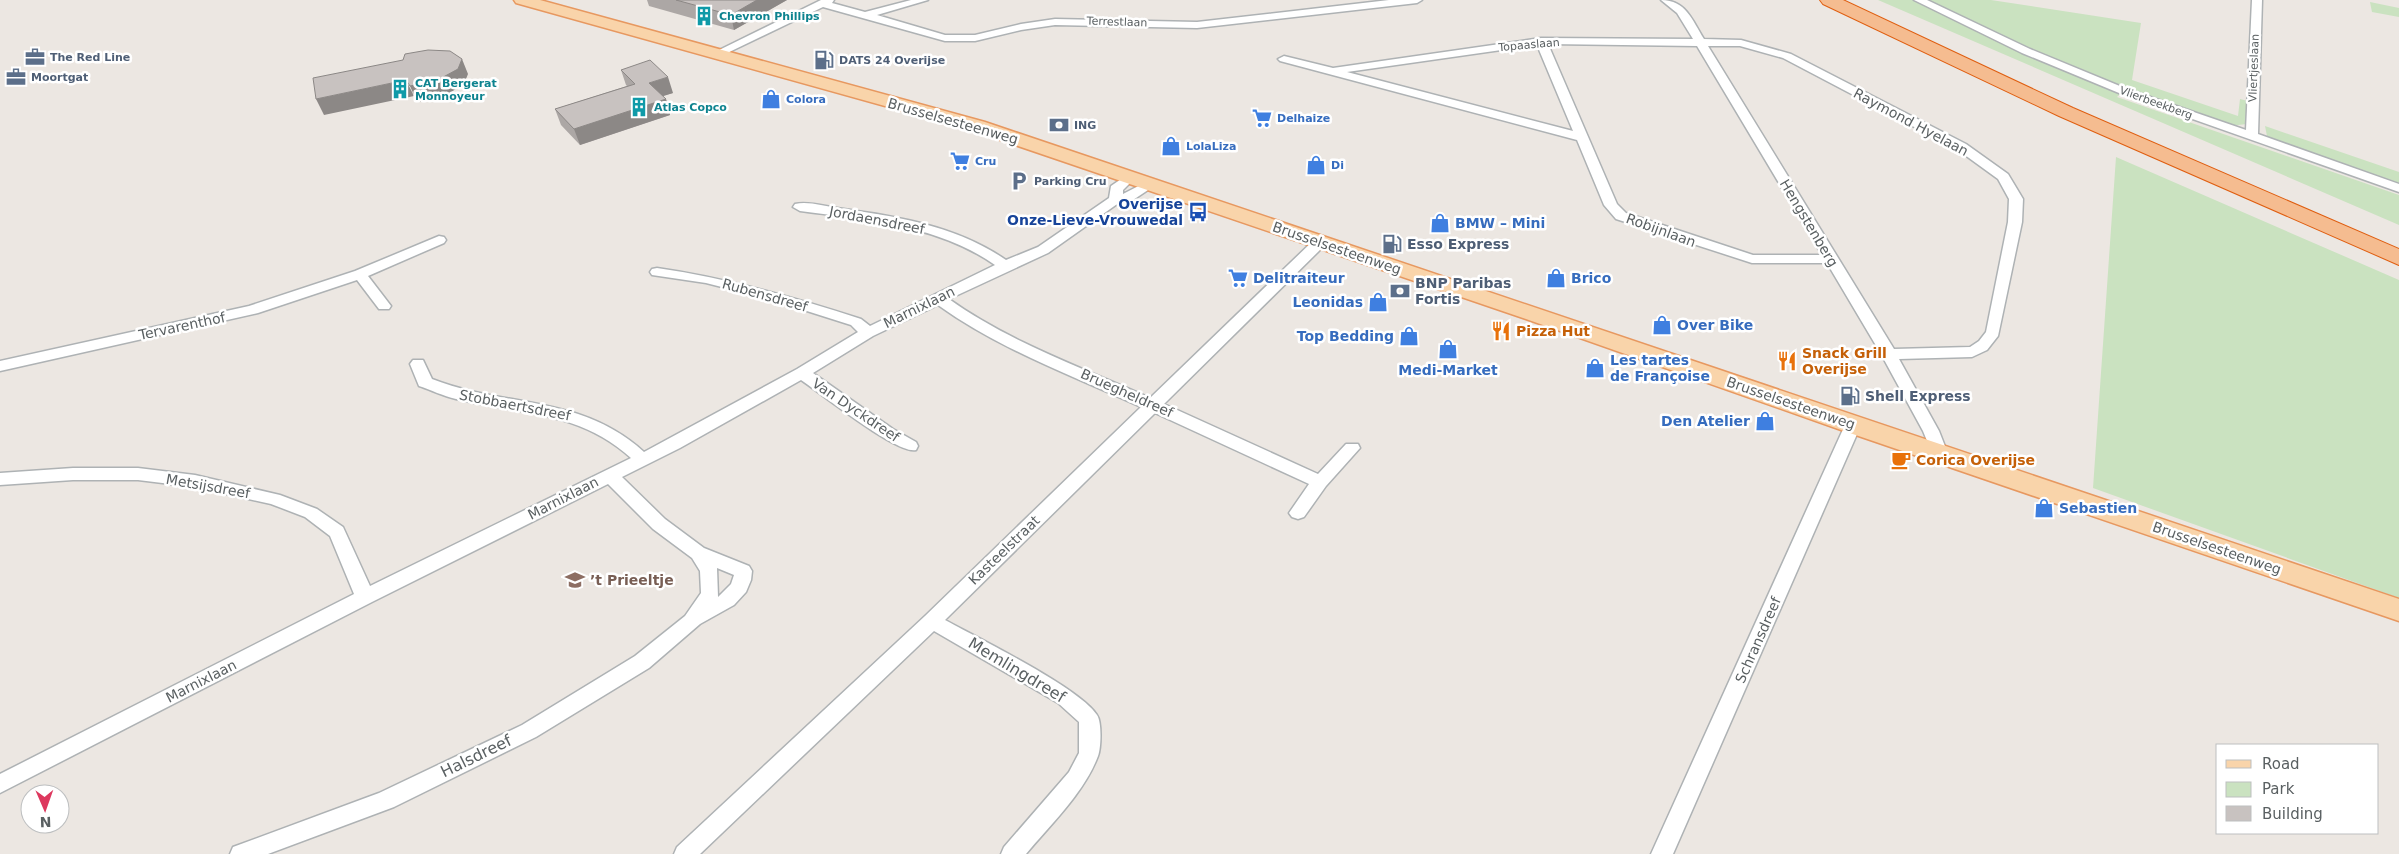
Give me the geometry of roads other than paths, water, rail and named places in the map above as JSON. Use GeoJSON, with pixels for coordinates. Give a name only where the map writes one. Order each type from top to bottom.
{"type":"FeatureCollection","features":[{"type":"Feature","properties":{"kind":"highway"},"geometry":{"type":"LineString","coordinates":[[1829,0],[2075,116],[2399,258]]}},
{"type":"Feature","properties":{"kind":"highway"},"geometry":{"type":"LineString","coordinates":[[1857,0],[2092,109],[2399,242]]}},
{"type":"Feature","properties":{"kind":"main road","name":"Brusselsesteenweg"},"geometry":{"type":"LineString","coordinates":[[522,0],[978,126],[2399,610]]}},
{"type":"Feature","properties":{"kind":"street"},"geometry":{"type":"LineString","coordinates":[[863,15],[923,0]]}},
{"type":"Feature","properties":{"kind":"street","name":"Terrestlaan"},"geometry":{"type":"LineString","coordinates":[[826,2],[863,15],[945,38],[961,40],[1055,22],[1090,21],[1197,25],[1417,0]]}},
{"type":"Feature","properties":{"kind":"street","name":"Hengstenberg"},"geometry":{"type":"LineString","coordinates":[[1666,0],[1681,11],[1698,42],[1832,259],[1889,354],[1931,431],[1940,454]]}},
{"type":"Feature","properties":{"kind":"street","name":"Vlierbeekberg"},"geometry":{"type":"LineString","coordinates":[[1919,0],[2066,69],[2399,188]]}},
{"type":"Feature","properties":{"kind":"street","name":"Vliertjeslaan"},"geometry":{"type":"LineString","coordinates":[[2252,137],[2257,0]]}},
{"type":"Feature","properties":{"kind":"street"},"geometry":{"type":"LineString","coordinates":[[717,54],[826,2]]}},
{"type":"Feature","properties":{"kind":"street","name":"Topaaslaan"},"geometry":{"type":"LineString","coordinates":[[1334,72],[1361,66],[1541,41],[1698,42]]}},
{"type":"Feature","properties":{"kind":"street","name":"Robijnlaan"},"geometry":{"type":"LineString","coordinates":[[1541,41],[1580,137],[1611,205],[1621,216],[1752,259],[1832,259]]}},
{"type":"Feature","properties":{"kind":"street","name":"Raymond Hyelaan"},"geometry":{"type":"LineString","coordinates":[[1698,42],[1741,43],[1787,56],[1962,146],[2003,177],[2016,199],[2015,222],[1993,332],[1987,342],[1981,349],[1972,352],[1889,354]]}},
{"type":"Feature","properties":{"kind":"street","name":"Topaaslaan"},"geometry":{"type":"LineString","coordinates":[[1284,59],[1580,137]]}},
{"type":"Feature","properties":{"kind":"street"},"geometry":{"type":"LineString","coordinates":[[1361,66],[1365,71],[1366,81]]}},
{"type":"Feature","properties":{"kind":"street","name":"Marnixlaan"},"geometry":{"type":"LineString","coordinates":[[1116,199],[1116,189],[1130,177]]}},
{"type":"Feature","properties":{"kind":"street","name":"Marnixlaan"},"geometry":{"type":"LineString","coordinates":[[0,784],[609,475],[643,460],[802,374],[868,333],[1005,266],[1043,250],[1116,199],[1128,197],[1150,184]]}},
{"type":"Feature","properties":{"kind":"street","name":"Jordaensdreef"},"geometry":{"type":"LineString","coordinates":[[800,207],[896,221],[942,234],[990,253],[1005,266]]}},
{"type":"Feature","properties":{"kind":"street","name":"Tervarenthof"},"geometry":{"type":"LineString","coordinates":[[0,366],[253,310],[360,274],[439,240]]}},
{"type":"Feature","properties":{"kind":"street","name":"Kasteelstraat"},"geometry":{"type":"LineString","coordinates":[[685,854],[932,621],[1320,242]]}},
{"type":"Feature","properties":{"kind":"street","name":"Rubensdreef"},"geometry":{"type":"LineString","coordinates":[[656,272],[706,278],[774,296],[856,322],[868,333]]}},
{"type":"Feature","properties":{"kind":"street"},"geometry":{"type":"LineString","coordinates":[[360,274],[384,306]]}},
{"type":"Feature","properties":{"kind":"street","name":"Bruegheldreef"},"geometry":{"type":"LineString","coordinates":[[938,298],[970,321],[1002,337],[1154,404],[1320,482]]}},
{"type":"Feature","properties":{"kind":"street","name":"Stobbaertsdreef"},"geometry":{"type":"LineString","coordinates":[[418,364],[425,382],[456,394],[572,414],[609,430],[628,444],[643,460]]}},
{"type":"Feature","properties":{"kind":"street","name":"Van Dyckdreef"},"geometry":{"type":"LineString","coordinates":[[802,374],[887,433],[910,446]]}},
{"type":"Feature","properties":{"kind":"street","name":"Schransdreef"},"geometry":{"type":"LineString","coordinates":[[1662,854],[1852,425]]}},
{"type":"Feature","properties":{"kind":"street"},"geometry":{"type":"LineString","coordinates":[[1298,513],[1320,482],[1352,448]]}},
{"type":"Feature","properties":{"kind":"street","name":"Metsijsdreef"},"geometry":{"type":"LineString","coordinates":[[0,479],[72,474],[138,474],[195,480],[274,499],[311,514],[337,532],[365,598]]}},
{"type":"Feature","properties":{"kind":"street","name":"Halsdreef"},"geometry":{"type":"LineString","coordinates":[[241,854],[386,800],[529,731],[642,662],[692,621],[738,592],[744,582],[743,572],[698,553],[659,524],[609,475]]}},
{"type":"Feature","properties":{"kind":"street","name":"Halsdreef"},"geometry":{"type":"LineString","coordinates":[[692,621],[710,594],[709,570],[698,553]]}},
{"type":"Feature","properties":{"kind":"street","name":"Memlingdreef"},"geometry":{"type":"LineString","coordinates":[[932,621],[1065,697],[1089,719],[1089,754],[1076,778],[1012,854]]}},
{"type":"Feature","properties":{"kind":"place","name":"Chevron Phillips"},"geometry":{"type":"Point","coordinates":[704,16]}},
{"type":"Feature","properties":{"kind":"place","name":"The Red Line"},"geometry":{"type":"Point","coordinates":[35,57]}},
{"type":"Feature","properties":{"kind":"place","name":"DATS 24 Overijse"},"geometry":{"type":"Point","coordinates":[824,60]}},
{"type":"Feature","properties":{"kind":"place","name":"Moortgat"},"geometry":{"type":"Point","coordinates":[16,77]}},
{"type":"Feature","properties":{"kind":"place","name":"CAT Bergerat Monnoyeur"},"geometry":{"type":"Point","coordinates":[400,89]}},
{"type":"Feature","properties":{"kind":"place","name":"Colora"},"geometry":{"type":"Point","coordinates":[771,99]}},
{"type":"Feature","properties":{"kind":"place","name":"Atlas Copco"},"geometry":{"type":"Point","coordinates":[639,107]}},
{"type":"Feature","properties":{"kind":"place","name":"Delhaize"},"geometry":{"type":"Point","coordinates":[1262,118]}},
{"type":"Feature","properties":{"kind":"place","name":"ING"},"geometry":{"type":"Point","coordinates":[1059,125]}},
{"type":"Feature","properties":{"kind":"place","name":"LolaLiza"},"geometry":{"type":"Point","coordinates":[1171,146]}},
{"type":"Feature","properties":{"kind":"place","name":"Cru"},"geometry":{"type":"Point","coordinates":[960,161]}},
{"type":"Feature","properties":{"kind":"place","name":"Di"},"geometry":{"type":"Point","coordinates":[1316,165]}},
{"type":"Feature","properties":{"kind":"place","name":"Parking Cru"},"geometry":{"type":"Point","coordinates":[1019,181]}},
{"type":"Feature","properties":{"kind":"place","name":"Overijse Onze-Lieve-Vrouwedal"},"geometry":{"type":"Point","coordinates":[1198,212]}},
{"type":"Feature","properties":{"kind":"place","name":"BMW – Mini"},"geometry":{"type":"Point","coordinates":[1440,223]}},
{"type":"Feature","properties":{"kind":"place","name":"Esso Express"},"geometry":{"type":"Point","coordinates":[1392,244]}},
{"type":"Feature","properties":{"kind":"place","name":"Delitraiteur"},"geometry":{"type":"Point","coordinates":[1238,278]}},
{"type":"Feature","properties":{"kind":"place","name":"Brico"},"geometry":{"type":"Point","coordinates":[1556,278]}},
{"type":"Feature","properties":{"kind":"place","name":"BNP Paribas Fortis"},"geometry":{"type":"Point","coordinates":[1400,291]}},
{"type":"Feature","properties":{"kind":"place","name":"Leonidas"},"geometry":{"type":"Point","coordinates":[1378,302]}},
{"type":"Feature","properties":{"kind":"place","name":"Over Bike"},"geometry":{"type":"Point","coordinates":[1662,325]}},
{"type":"Feature","properties":{"kind":"place","name":"Pizza Hut"},"geometry":{"type":"Point","coordinates":[1501,331]}},
{"type":"Feature","properties":{"kind":"place","name":"Top Bedding"},"geometry":{"type":"Point","coordinates":[1409,336]}},
{"type":"Feature","properties":{"kind":"place","name":"Medi-Market"},"geometry":{"type":"Point","coordinates":[1448,349]}},
{"type":"Feature","properties":{"kind":"place","name":"Snack Grill Overijse"},"geometry":{"type":"Point","coordinates":[1787,361]}},
{"type":"Feature","properties":{"kind":"place","name":"Les tartes de Françoise"},"geometry":{"type":"Point","coordinates":[1595,368]}},
{"type":"Feature","properties":{"kind":"place","name":"Shell Express"},"geometry":{"type":"Point","coordinates":[1850,396]}},
{"type":"Feature","properties":{"kind":"place","name":"Den Atelier"},"geometry":{"type":"Point","coordinates":[1765,421]}},
{"type":"Feature","properties":{"kind":"place","name":"Corica Overijse"},"geometry":{"type":"Point","coordinates":[1901,460]}},
{"type":"Feature","properties":{"kind":"place","name":"Sebastien"},"geometry":{"type":"Point","coordinates":[2044,508]}},
{"type":"Feature","properties":{"kind":"place","name":"’t Prieeltje"},"geometry":{"type":"Point","coordinates":[575,580]}}]}
